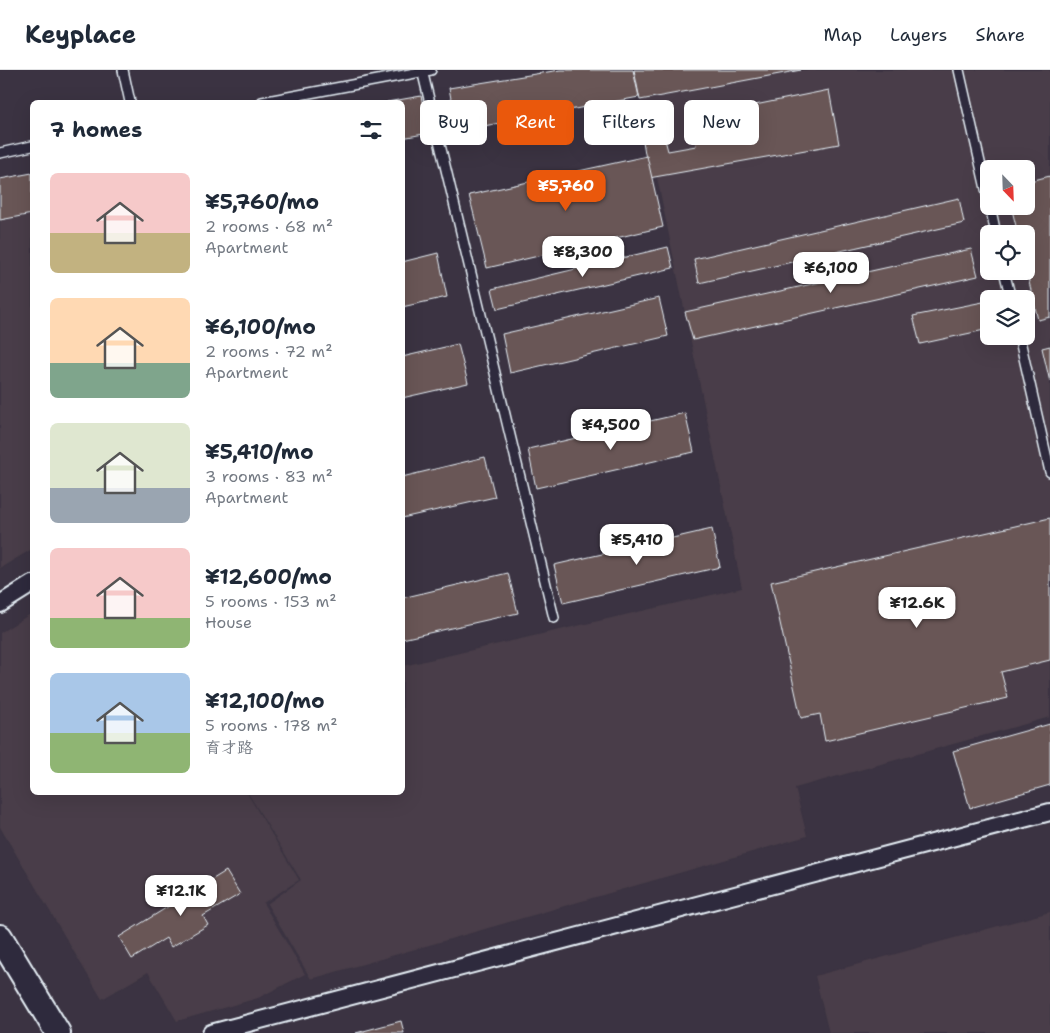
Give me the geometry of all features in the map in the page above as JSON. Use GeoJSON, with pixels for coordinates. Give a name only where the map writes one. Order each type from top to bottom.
{"type":"FeatureCollection","features":[{"type":"Feature","properties":{"kind":"street"},"geometry":{"type":"LineString","coordinates":[[0,604],[30,585]]}},
{"type":"Feature","properties":{"kind":"street"},"geometry":{"type":"LineString","coordinates":[[211,1033],[1050,812]]}},
{"type":"Feature","properties":{"kind":"street"},"geometry":{"type":"LineString","coordinates":[[0,937],[58,1033]]}},
{"type":"Feature","properties":{"kind":"lane"},"geometry":{"type":"LineString","coordinates":[[123,70],[130,100]]}},
{"type":"Feature","properties":{"kind":"lane"},"geometry":{"type":"LineString","coordinates":[[959,70],[980,162]]}},
{"type":"Feature","properties":{"kind":"lane"},"geometry":{"type":"LineString","coordinates":[[273,100],[426,71],[554,618]]}},
{"type":"Feature","properties":{"kind":"lane"},"geometry":{"type":"LineString","coordinates":[[0,153],[30,146]]}},
{"type":"Feature","properties":{"kind":"lane"},"geometry":{"type":"LineString","coordinates":[[1021,345],[1050,472]]}},
{"type":"Feature","properties":{"kind":"shaded area"},"geometry":{"type":"Polygon","coordinates":[[[802,70],[1050,70],[1050,717],[795,788],[807,836],[311,979],[267,904],[301,880],[249,795],[405,795],[405,666],[742,588],[650,145],[674,145],[674,100],[641,100],[802,70]]]}},
{"type":"Feature","properties":{"kind":"shaded area"},"geometry":{"type":"Polygon","coordinates":[[[30,214],[30,550],[0,568],[0,220],[30,214]]]}},
{"type":"Feature","properties":{"kind":"shaded area"},"geometry":{"type":"Polygon","coordinates":[[[30,614],[30,795],[248,795],[299,880],[263,903],[305,974],[258,998],[177,1021],[148,972],[102,999],[0,827],[0,633],[30,614]]]}},
{"type":"Feature","properties":{"kind":"shaded area"},"geometry":{"type":"Polygon","coordinates":[[[1050,912],[1050,1033],[829,1033],[815,976],[1050,912]]]}},
{"type":"Feature","properties":{"kind":"building"},"geometry":{"type":"Polygon","coordinates":[[[560,70],[633,70],[639,97],[623,100],[584,100],[584,107],[574,109],[574,100],[497,100],[497,124],[487,125],[487,100],[451,100],[449,88],[560,70]]]}},
{"type":"Feature","properties":{"kind":"building"},"geometry":{"type":"Polygon","coordinates":[[[634,70],[801,70],[640,100],[634,70]]]}},
{"type":"Feature","properties":{"kind":"building"},"geometry":{"type":"Polygon","coordinates":[[[829,90],[839,144],[649,178],[644,145],[666,145],[668,151],[696,145],[759,145],[759,104],[829,90]]]}},
{"type":"Feature","properties":{"kind":"building"},"geometry":{"type":"Polygon","coordinates":[[[421,96],[420,135],[405,137],[405,100],[398,100],[421,96]]]}},
{"type":"Feature","properties":{"kind":"building"},"geometry":{"type":"Polygon","coordinates":[[[647,156],[663,227],[487,268],[469,195],[647,156]]]}},
{"type":"Feature","properties":{"kind":"building"},"geometry":{"type":"Polygon","coordinates":[[[30,173],[30,214],[0,220],[0,179],[30,173]]]}},
{"type":"Feature","properties":{"kind":"building"},"geometry":{"type":"Polygon","coordinates":[[[1050,176],[1050,317],[1038,320],[1035,307],[1035,290],[1031,290],[1029,280],[1035,280],[1035,225],[1016,225],[1013,215],[1035,215],[1035,180],[1050,176]]]}},
{"type":"Feature","properties":{"kind":"building"},"geometry":{"type":"Polygon","coordinates":[[[959,198],[964,223],[699,283],[694,259],[959,198]]]}},
{"type":"Feature","properties":{"kind":"building"},"geometry":{"type":"Polygon","coordinates":[[[668,247],[673,268],[497,309],[492,289],[668,247]]]}},
{"type":"Feature","properties":{"kind":"building"},"geometry":{"type":"Polygon","coordinates":[[[971,249],[978,276],[693,340],[685,312],[971,249]]]}},
{"type":"Feature","properties":{"kind":"building"},"geometry":{"type":"Polygon","coordinates":[[[438,253],[447,297],[405,306],[405,261],[438,253]]]}},
{"type":"Feature","properties":{"kind":"building"},"geometry":{"type":"Polygon","coordinates":[[[659,298],[668,336],[510,373],[502,334],[659,298]]]}},
{"type":"Feature","properties":{"kind":"building"},"geometry":{"type":"Polygon","coordinates":[[[980,303],[980,331],[920,344],[913,316],[980,303]]]}},
{"type":"Feature","properties":{"kind":"building"},"geometry":{"type":"Polygon","coordinates":[[[458,344],[468,383],[405,397],[405,356],[458,344]]]}},
{"type":"Feature","properties":{"kind":"building"},"geometry":{"type":"Polygon","coordinates":[[[1050,346],[1050,382],[1042,348],[1050,346]]]}},
{"type":"Feature","properties":{"kind":"building"},"geometry":{"type":"Polygon","coordinates":[[[685,413],[694,452],[536,488],[528,449],[685,413]]]}},
{"type":"Feature","properties":{"kind":"building"},"geometry":{"type":"Polygon","coordinates":[[[485,457],[495,497],[405,517],[405,476],[485,457]]]}},
{"type":"Feature","properties":{"kind":"building"},"geometry":{"type":"Polygon","coordinates":[[[1050,518],[1050,660],[1001,672],[1008,698],[825,741],[820,714],[801,718],[771,582],[1050,518]]]}},
{"type":"Feature","properties":{"kind":"building"},"geometry":{"type":"Polygon","coordinates":[[[712,529],[720,567],[563,603],[554,565],[712,529]]]}},
{"type":"Feature","properties":{"kind":"building"},"geometry":{"type":"Polygon","coordinates":[[[508,573],[518,613],[405,638],[405,597],[508,573]]]}},
{"type":"Feature","properties":{"kind":"building"},"geometry":{"type":"Polygon","coordinates":[[[1050,724],[1050,785],[970,808],[953,751],[1050,724]]]}},
{"type":"Feature","properties":{"kind":"building"},"geometry":{"type":"Polygon","coordinates":[[[226,871],[240,894],[203,916],[208,925],[171,947],[166,938],[132,959],[119,937],[226,871]]]}},
{"type":"Feature","properties":{"kind":"building"},"geometry":{"type":"Polygon","coordinates":[[[401,1021],[404,1033],[356,1033],[401,1021]]]}}]}
